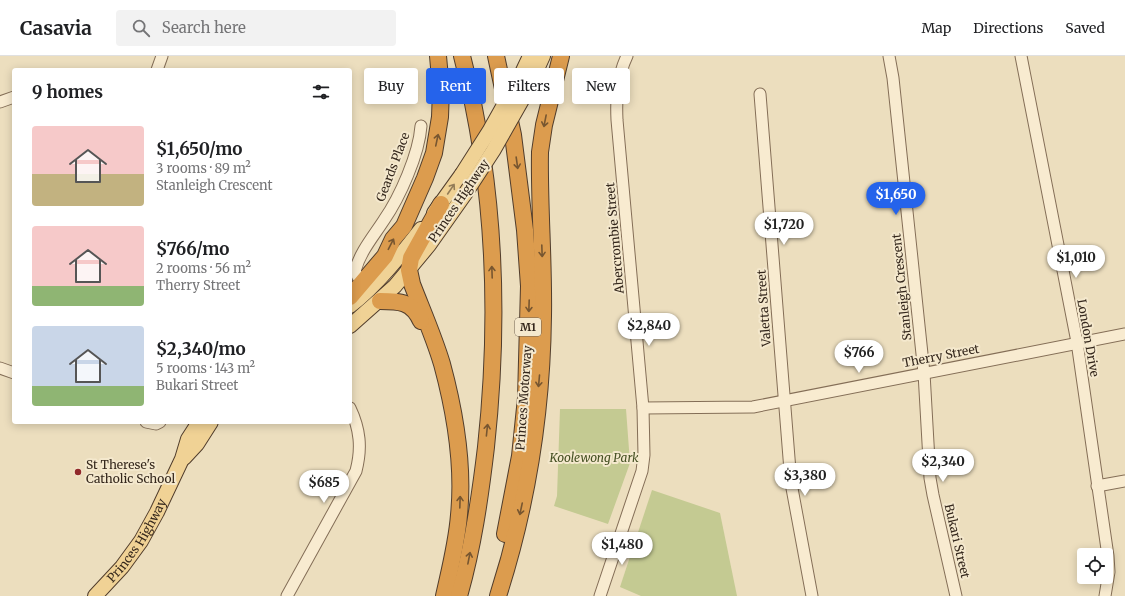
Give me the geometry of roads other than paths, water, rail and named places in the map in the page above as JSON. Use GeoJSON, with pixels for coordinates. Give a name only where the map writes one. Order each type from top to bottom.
{"type":"FeatureCollection","features":[{"type":"Feature","properties":{"kind":"highway"},"geometry":{"type":"LineString","coordinates":[[352,296],[366,286],[385,256],[393,239],[404,226],[434,153],[441,104],[438,56]]}},
{"type":"Feature","properties":{"kind":"highway"},"geometry":{"type":"LineString","coordinates":[[459,596],[467,567],[480,496],[490,403],[493,311],[489,199],[478,125],[462,56]]}},
{"type":"Feature","properties":{"kind":"highway","name":"Princes Motorway"},"geometry":{"type":"LineString","coordinates":[[488,596],[501,555],[520,456],[526,398],[529,286],[525,230],[513,135],[496,56]]}},
{"type":"Feature","properties":{"kind":"highway"},"geometry":{"type":"LineString","coordinates":[[498,596],[511,552],[522,503],[537,404],[543,317],[540,152],[545,120],[561,56]]}},
{"type":"Feature","properties":{"kind":"highway"},"geometry":{"type":"LineString","coordinates":[[441,204],[410,258],[409,270],[412,284],[441,363],[456,430],[460,496],[457,535],[444,596]]}},
{"type":"Feature","properties":{"kind":"highway"},"geometry":{"type":"LineString","coordinates":[[380,301],[405,303],[413,308],[428,336],[449,397]]}},
{"type":"Feature","properties":{"kind":"main road","name":"Princes Highway"},"geometry":{"type":"LineString","coordinates":[[352,304],[366,286],[401,254],[441,204],[490,130],[530,56]]}},
{"type":"Feature","properties":{"kind":"main road","name":"Princes Highway"},"geometry":{"type":"LineString","coordinates":[[355,322],[380,301],[409,270],[429,245],[489,158],[527,91],[543,56]]}},
{"type":"Feature","properties":{"kind":"main road","name":"Princes Highway"},"geometry":{"type":"LineString","coordinates":[[95,596],[122,567],[141,541],[157,512],[182,459],[188,439],[196,424]]}},
{"type":"Feature","properties":{"kind":"main road","name":"Princes Highway"},"geometry":{"type":"LineString","coordinates":[[182,459],[197,444],[211,424]]}},
{"type":"Feature","properties":{"kind":"street"},"geometry":{"type":"LineString","coordinates":[[158,68],[162,56]]}},
{"type":"Feature","properties":{"kind":"street","name":"Abercrombie Street"},"geometry":{"type":"LineString","coordinates":[[600,596],[642,471],[644,455],[643,408],[616,99],[619,78],[627,56]]}},
{"type":"Feature","properties":{"kind":"street","name":"Stanleigh Crescent"},"geometry":{"type":"LineString","coordinates":[[889,56],[893,78],[924,373]]}},
{"type":"Feature","properties":{"kind":"street","name":"London Drive"},"geometry":{"type":"LineString","coordinates":[[1021,56],[1076,342],[1109,572],[1105,596]]}},
{"type":"Feature","properties":{"kind":"street","name":"Valetta Street"},"geometry":{"type":"LineString","coordinates":[[760,94],[784,400],[794,500],[812,596]]}},
{"type":"Feature","properties":{"kind":"street"},"geometry":{"type":"LineString","coordinates":[[0,102],[12,98]]}},
{"type":"Feature","properties":{"kind":"street","name":"Geards Place"},"geometry":{"type":"LineString","coordinates":[[355,322],[369,304],[371,298],[366,286],[355,271],[357,263],[372,237],[396,203],[420,136],[421,126]]}},
{"type":"Feature","properties":{"kind":"street","name":"Therry Street"},"geometry":{"type":"LineString","coordinates":[[643,408],[753,407],[1076,342],[1125,334]]}},
{"type":"Feature","properties":{"kind":"street"},"geometry":{"type":"LineString","coordinates":[[0,362],[12,371]]}},
{"type":"Feature","properties":{"kind":"street","name":"Bukari Street"},"geometry":{"type":"LineString","coordinates":[[924,373],[930,478],[956,596]]}},
{"type":"Feature","properties":{"kind":"street"},"geometry":{"type":"LineString","coordinates":[[287,596],[356,471],[360,457],[360,441],[356,420],[352,412]]}},
{"type":"Feature","properties":{"kind":"street"},"geometry":{"type":"LineString","coordinates":[[1097,486],[1125,481]]}},
{"type":"Feature","properties":{"kind":"place","name":"St Therese's Catholic School"},"geometry":{"type":"Point","coordinates":[78,472]}},
{"type":"Feature","properties":{"kind":"park label","name":"Koolewong Park"},"geometry":{"type":"Point","coordinates":[594,458]}}]}
